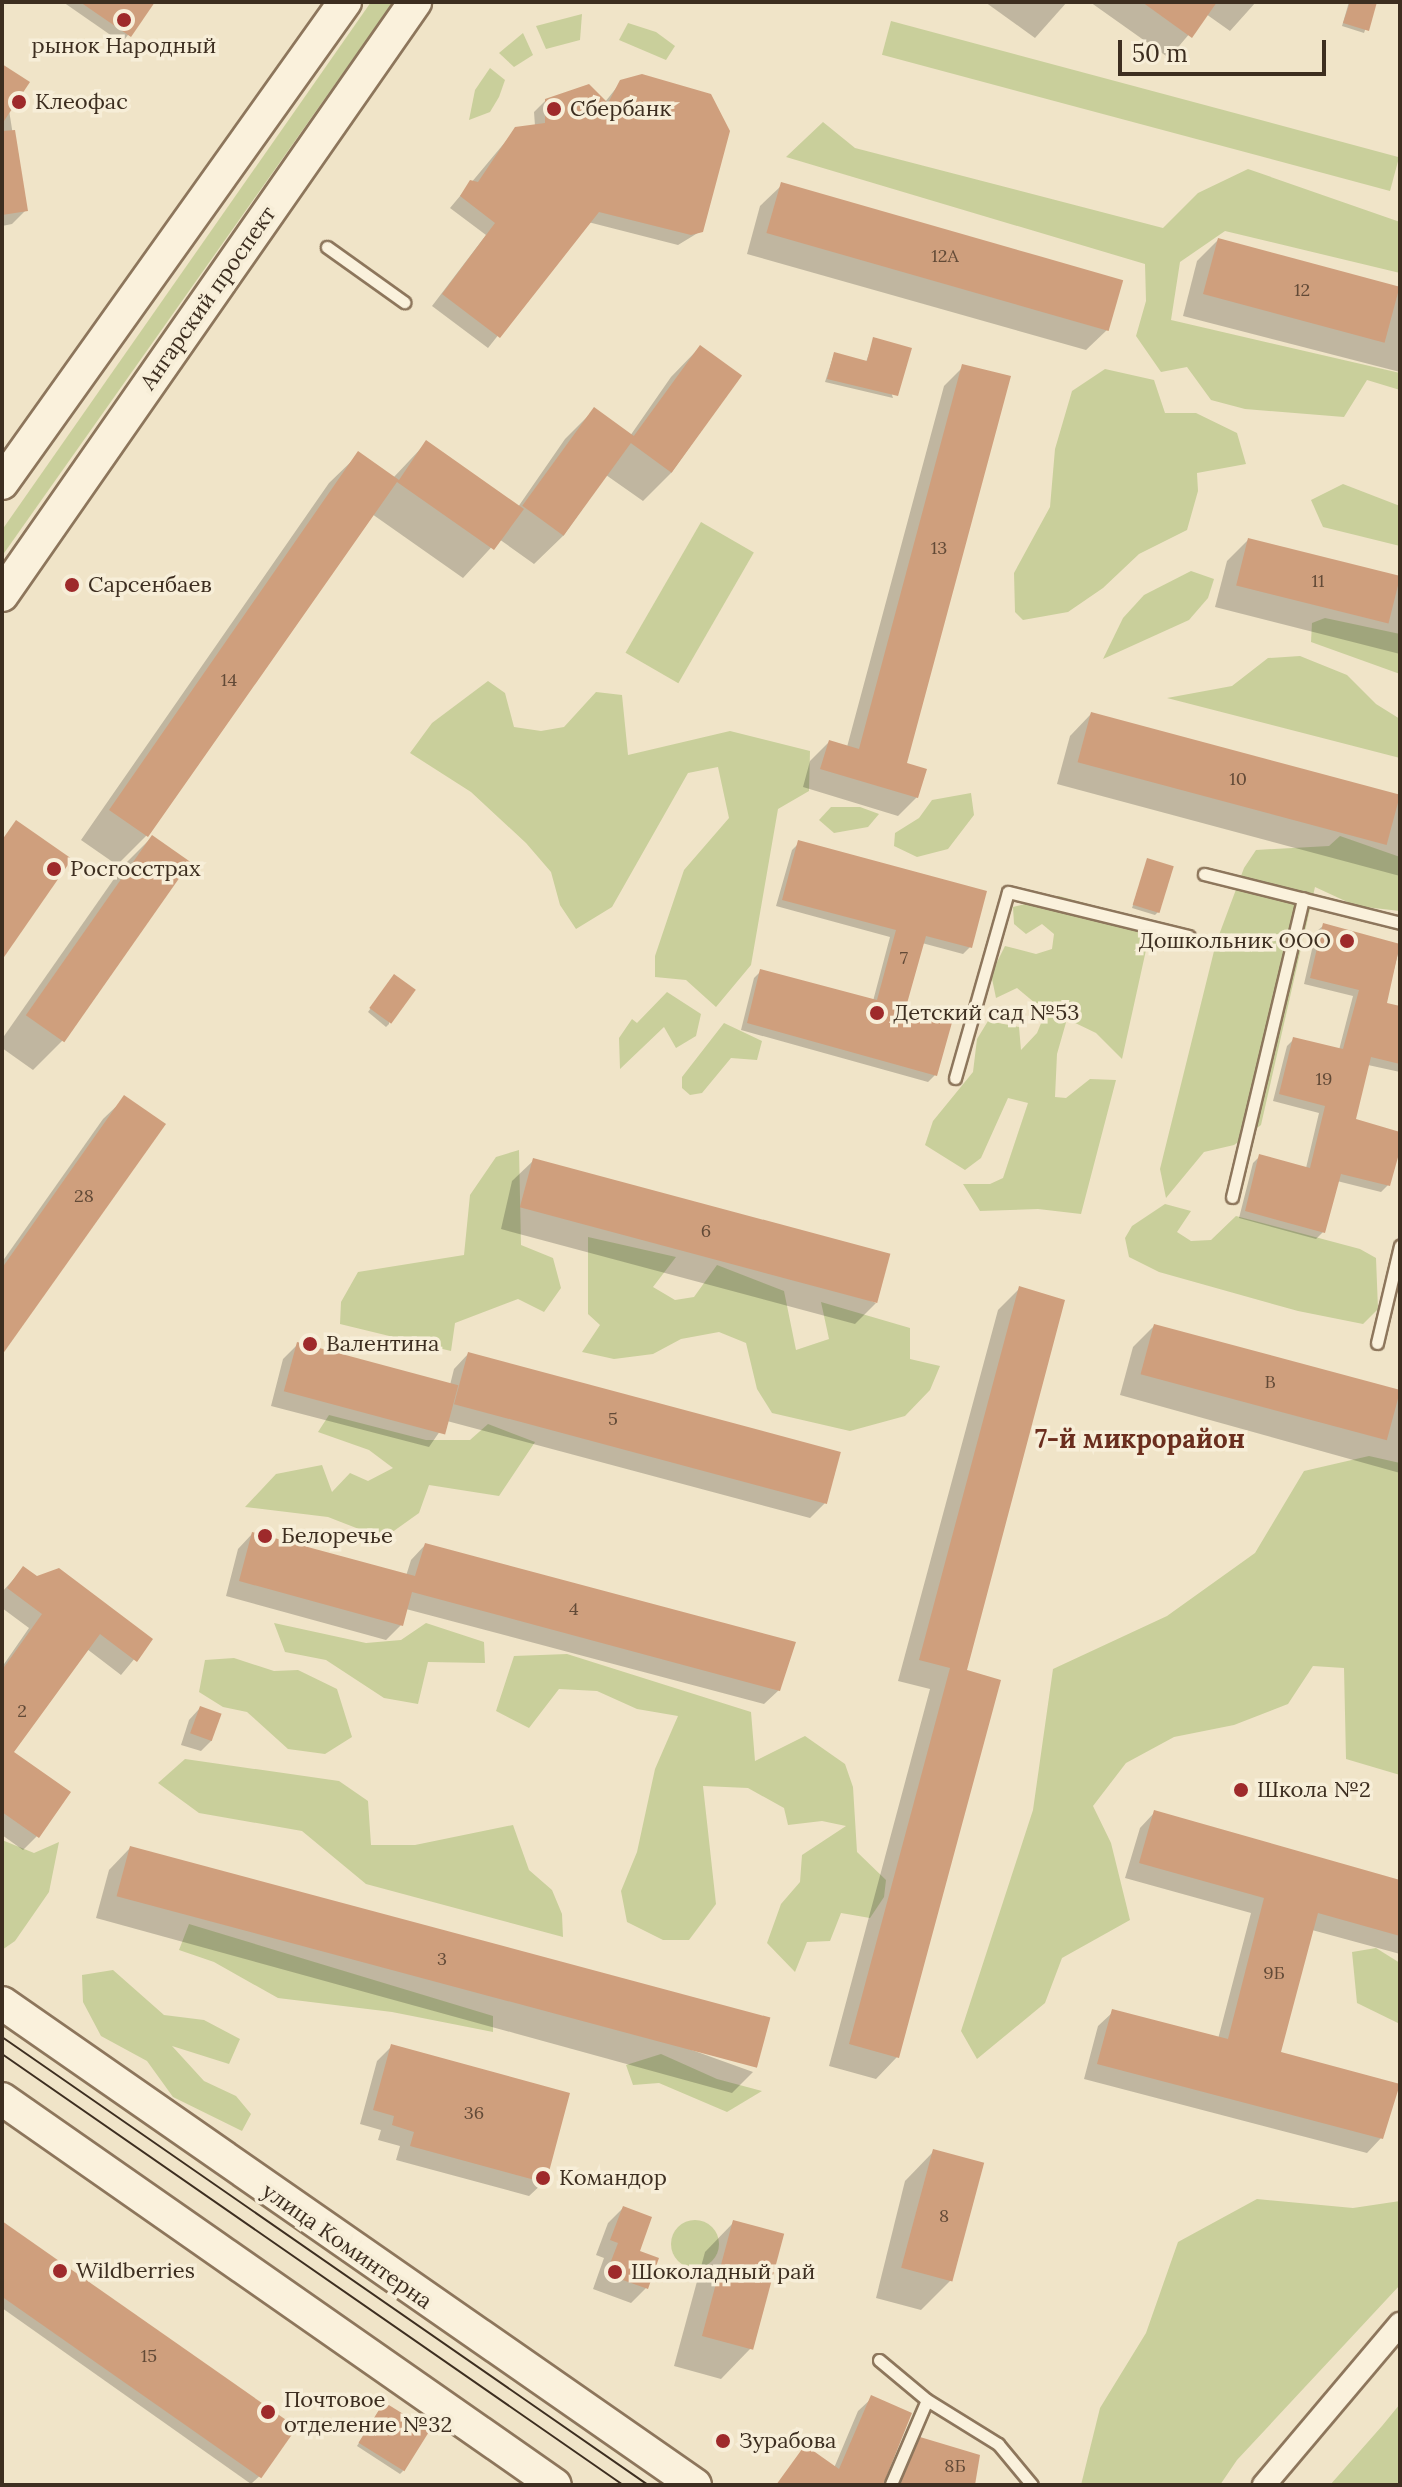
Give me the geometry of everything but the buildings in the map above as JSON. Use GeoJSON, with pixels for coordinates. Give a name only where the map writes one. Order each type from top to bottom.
{"type":"FeatureCollection","features":[{"type":"Feature","properties":{"kind":"street"},"geometry":{"type":"LineString","coordinates":[[2,483],[345,2]]}},
{"type":"Feature","properties":{"kind":"street","name":"Ангарский проспект"},"geometry":{"type":"LineString","coordinates":[[2,595],[415,2]]}},
{"type":"Feature","properties":{"kind":"street","name":"улица Коминтерна"},"geometry":{"type":"LineString","coordinates":[[2,2003],[695,2485]]}},
{"type":"Feature","properties":{"kind":"street"},"geometry":{"type":"LineString","coordinates":[[2,2099],[555,2485]]}},
{"type":"Feature","properties":{"kind":"street"},"geometry":{"type":"LineString","coordinates":[[1264,2485],[1400,2324]]}},
{"type":"Feature","properties":{"kind":"lane"},"geometry":{"type":"LineString","coordinates":[[327,247],[404,302]]}},
{"type":"Feature","properties":{"kind":"lane"},"geometry":{"type":"LineString","coordinates":[[1204,874],[1400,923]]}},
{"type":"Feature","properties":{"kind":"lane"},"geometry":{"type":"LineString","coordinates":[[955,1078],[1008,892],[1189,936]]}},
{"type":"Feature","properties":{"kind":"lane"},"geometry":{"type":"LineString","coordinates":[[1232,1197],[1303,898]]}},
{"type":"Feature","properties":{"kind":"lane"},"geometry":{"type":"LineString","coordinates":[[1377,1343],[1400,1246]]}},
{"type":"Feature","properties":{"kind":"lane"},"geometry":{"type":"LineString","coordinates":[[879,2360],[927,2400],[998,2444],[1032,2485]]}},
{"type":"Feature","properties":{"kind":"lane"},"geometry":{"type":"LineString","coordinates":[[891,2484],[927,2400]]}},
{"type":"Feature","properties":{"kind":"green space"},"geometry":{"type":"Polygon","coordinates":[[[371,2],[393,2],[2,556],[2,530],[371,2]]]}},
{"type":"Feature","properties":{"kind":"green space"},"geometry":{"type":"Polygon","coordinates":[[[582,14],[580,40],[546,49],[536,26],[582,14]]]}},
{"type":"Feature","properties":{"kind":"green space"},"geometry":{"type":"Polygon","coordinates":[[[891,21],[1399,157],[1390,191],[882,55],[891,21]]]}},
{"type":"Feature","properties":{"kind":"green space"},"geometry":{"type":"Polygon","coordinates":[[[628,23],[656,32],[675,46],[666,60],[619,40],[628,23]]]}},
{"type":"Feature","properties":{"kind":"green space"},"geometry":{"type":"Polygon","coordinates":[[[523,33],[533,55],[514,67],[499,53],[523,33]]]}},
{"type":"Feature","properties":{"kind":"green space"},"geometry":{"type":"Polygon","coordinates":[[[490,68],[505,80],[499,97],[490,112],[469,120],[475,90],[490,68]]]}},
{"type":"Feature","properties":{"kind":"green space"},"geometry":{"type":"Polygon","coordinates":[[[823,122],[855,148],[1163,228],[1198,193],[1248,169],[1400,222],[1400,273],[1225,231],[1180,262],[1171,320],[1400,373],[1400,390],[1367,380],[1344,417],[1245,409],[1211,400],[1187,367],[1161,372],[1136,336],[1146,301],[1145,264],[786,157],[823,122]]]}},
{"type":"Feature","properties":{"kind":"green space"},"geometry":{"type":"Polygon","coordinates":[[[1105,369],[1154,380],[1165,413],[1196,413],[1237,433],[1246,464],[1197,473],[1198,491],[1187,530],[1139,554],[1103,588],[1068,612],[1023,620],[1015,612],[1014,573],[1050,507],[1055,449],[1072,391],[1105,369]]]}},
{"type":"Feature","properties":{"kind":"green space"},"geometry":{"type":"Polygon","coordinates":[[[1343,484],[1400,506],[1400,546],[1323,527],[1311,500],[1343,484]]]}},
{"type":"Feature","properties":{"kind":"green space"},"geometry":{"type":"Polygon","coordinates":[[[701,522],[754,552],[678,683],[626,653],[701,522]]]}},
{"type":"Feature","properties":{"kind":"green space"},"geometry":{"type":"Polygon","coordinates":[[[1191,571],[1214,579],[1208,598],[1189,620],[1103,659],[1123,618],[1144,595],[1191,571]]]}},
{"type":"Feature","properties":{"kind":"green space"},"geometry":{"type":"Polygon","coordinates":[[[1325,618],[1400,634],[1400,674],[1311,642],[1312,623],[1325,618]]]}},
{"type":"Feature","properties":{"kind":"green space"},"geometry":{"type":"Polygon","coordinates":[[[1300,656],[1347,675],[1376,704],[1400,719],[1400,758],[1167,698],[1232,686],[1268,658],[1300,656]]]}},
{"type":"Feature","properties":{"kind":"green space"},"geometry":{"type":"Polygon","coordinates":[[[488,681],[505,693],[514,727],[541,731],[564,727],[596,692],[622,695],[628,755],[730,731],[810,751],[809,791],[778,809],[751,965],[716,1007],[686,980],[655,977],[655,956],[684,870],[729,818],[718,767],[688,773],[612,907],[576,929],[560,905],[551,872],[526,843],[471,792],[410,753],[432,723],[488,681]]]}},
{"type":"Feature","properties":{"kind":"green space"},"geometry":{"type":"Polygon","coordinates":[[[971,793],[974,815],[948,849],[917,857],[894,846],[895,833],[919,818],[932,800],[971,793]]]}},
{"type":"Feature","properties":{"kind":"green space"},"geometry":{"type":"Polygon","coordinates":[[[831,807],[860,807],[879,814],[868,827],[834,833],[819,820],[831,807]]]}},
{"type":"Feature","properties":{"kind":"green space"},"geometry":{"type":"Polygon","coordinates":[[[1340,836],[1400,857],[1400,911],[1356,906],[1315,887],[1261,1125],[1234,1145],[1204,1152],[1166,1198],[1160,1169],[1216,943],[1244,868],[1256,850],[1329,846],[1340,836]]]}},
{"type":"Feature","properties":{"kind":"green space"},"geometry":{"type":"Polygon","coordinates":[[[1059,896],[1121,913],[1148,941],[1122,1059],[1096,1033],[1067,1019],[1057,1054],[1055,1097],[1066,1098],[1090,1079],[1116,1080],[1081,1214],[1038,1209],[980,1211],[963,1184],[990,1184],[1003,1178],[1028,1103],[1008,1098],[981,1158],[965,1170],[925,1145],[933,1121],[973,1072],[977,1039],[988,1021],[1019,1027],[1021,1050],[1037,1033],[1049,1004],[1035,1003],[1017,988],[996,998],[991,974],[1005,946],[1036,954],[1052,949],[1054,934],[1042,924],[1026,934],[1014,924],[1013,907],[1059,896]]]}},
{"type":"Feature","properties":{"kind":"green space"},"geometry":{"type":"Polygon","coordinates":[[[667,992],[701,1014],[696,1036],[676,1048],[664,1027],[620,1069],[619,1038],[632,1019],[637,1023],[667,992]]]}},
{"type":"Feature","properties":{"kind":"green space"},"geometry":{"type":"Polygon","coordinates":[[[724,1023],[762,1041],[757,1060],[731,1058],[702,1093],[690,1095],[682,1088],[682,1077],[724,1023]]]}},
{"type":"Feature","properties":{"kind":"green space"},"geometry":{"type":"Polygon","coordinates":[[[519,1150],[521,1245],[553,1258],[561,1288],[544,1312],[518,1299],[455,1323],[451,1351],[340,1324],[341,1302],[358,1272],[464,1255],[470,1195],[496,1157],[519,1150]]]}},
{"type":"Feature","properties":{"kind":"green space"},"geometry":{"type":"Polygon","coordinates":[[[1165,1204],[1191,1211],[1177,1232],[1191,1241],[1211,1240],[1236,1216],[1360,1249],[1376,1258],[1378,1309],[1363,1324],[1298,1311],[1159,1272],[1129,1257],[1125,1238],[1132,1226],[1165,1204]]]}},
{"type":"Feature","properties":{"kind":"green space"},"geometry":{"type":"Polygon","coordinates":[[[588,1237],[676,1257],[653,1287],[675,1300],[694,1297],[717,1265],[784,1291],[796,1350],[829,1339],[821,1302],[910,1328],[910,1359],[940,1366],[930,1390],[905,1416],[850,1431],[772,1413],[757,1389],[746,1343],[719,1332],[681,1339],[653,1354],[614,1359],[582,1352],[600,1325],[588,1314],[588,1237]]]}},
{"type":"Feature","properties":{"kind":"green space"},"geometry":{"type":"Polygon","coordinates":[[[329,1415],[426,1440],[470,1440],[488,1424],[535,1442],[499,1496],[429,1485],[419,1513],[391,1533],[364,1531],[328,1517],[245,1507],[276,1474],[322,1465],[332,1492],[350,1473],[368,1481],[393,1468],[369,1450],[318,1432],[329,1415]]]}},
{"type":"Feature","properties":{"kind":"green space"},"geometry":{"type":"Polygon","coordinates":[[[1369,1456],[1400,1463],[1400,1775],[1346,1759],[1344,1668],[1313,1666],[1288,1704],[1234,1725],[1174,1737],[1126,1763],[1093,1806],[1111,1843],[1130,1920],[1062,1958],[1045,2003],[977,2059],[961,2031],[1033,1810],[1053,1669],[1167,1616],[1255,1553],[1304,1471],[1369,1456]]]}},
{"type":"Feature","properties":{"kind":"green space"},"geometry":{"type":"Polygon","coordinates":[[[274,1623],[366,1643],[401,1640],[426,1623],[484,1642],[485,1663],[428,1662],[418,1704],[384,1698],[326,1660],[285,1652],[274,1623]]]}},
{"type":"Feature","properties":{"kind":"green space"},"geometry":{"type":"Polygon","coordinates":[[[567,1654],[751,1712],[755,1761],[805,1736],[845,1764],[853,1787],[857,1852],[886,1880],[884,1897],[870,1918],[841,1913],[830,1941],[807,1942],[795,1972],[767,1943],[781,1904],[800,1882],[802,1855],[846,1826],[822,1821],[788,1825],[784,1808],[748,1788],[703,1786],[716,1904],[689,1940],[663,1940],[627,1922],[621,1891],[637,1852],[655,1769],[678,1716],[637,1709],[597,1691],[559,1689],[529,1728],[496,1711],[514,1656],[567,1654]]]}},
{"type":"Feature","properties":{"kind":"green space"},"geometry":{"type":"Polygon","coordinates":[[[234,1658],[274,1671],[298,1670],[337,1689],[352,1737],[325,1754],[288,1749],[247,1712],[223,1707],[199,1692],[205,1660],[234,1658]]]}},
{"type":"Feature","properties":{"kind":"green space"},"geometry":{"type":"Polygon","coordinates":[[[185,1759],[339,1781],[368,1801],[371,1845],[415,1845],[513,1825],[529,1870],[552,1890],[562,1914],[563,1937],[366,1884],[302,1831],[199,1813],[158,1783],[185,1759]]]}},
{"type":"Feature","properties":{"kind":"green space"},"geometry":{"type":"Polygon","coordinates":[[[2,1840],[34,1853],[59,1842],[49,1892],[15,1941],[2,1950],[2,1840]]]}},
{"type":"Feature","properties":{"kind":"green space"},"geometry":{"type":"Polygon","coordinates":[[[189,1924],[493,2016],[493,2032],[392,2012],[278,1998],[214,1962],[179,1950],[189,1924]]]}},
{"type":"Feature","properties":{"kind":"green space"},"geometry":{"type":"Polygon","coordinates":[[[1376,1948],[1400,1963],[1400,2024],[1357,2003],[1352,1952],[1376,1948]]]}},
{"type":"Feature","properties":{"kind":"green space"},"geometry":{"type":"Polygon","coordinates":[[[113,1970],[164,2015],[204,2020],[240,2039],[229,2064],[172,2046],[204,2081],[236,2096],[251,2114],[242,2131],[173,2097],[147,2061],[101,2036],[83,2002],[82,1975],[113,1970]]]}},
{"type":"Feature","properties":{"kind":"green space"},"geometry":{"type":"Polygon","coordinates":[[[661,2054],[717,2079],[762,2091],[727,2112],[659,2083],[633,2085],[626,2065],[661,2054]]]}},
{"type":"Feature","properties":{"kind":"green space"},"geometry":{"type":"Polygon","coordinates":[[[1257,2199],[1353,2208],[1400,2201],[1400,2285],[1237,2460],[1220,2485],[1081,2485],[1100,2408],[1146,2333],[1178,2242],[1257,2199]]]}},
{"type":"Feature","properties":{"kind":"green space"},"geometry":{"type":"Polygon","coordinates":[[[695,2220],[712,2227],[719,2244],[712,2261],[695,2268],[678,2261],[671,2244],[678,2227],[695,2220]]]}},
{"type":"Feature","properties":{"kind":"green space"},"geometry":{"type":"Polygon","coordinates":[[[1400,2404],[1400,2485],[1330,2485],[1382,2426],[1400,2404]]]}},
{"type":"Feature","properties":{"kind":"tram line"},"geometry":{"type":"LineString","coordinates":[[2,2037],[648,2485]]}},
{"type":"Feature","properties":{"kind":"tram line"},"geometry":{"type":"LineString","coordinates":[[2,2054],[623,2485]]}},
{"type":"Feature","properties":{"kind":"place","name":"рынок Народный"},"geometry":{"type":"Point","coordinates":[124,20]}},
{"type":"Feature","properties":{"kind":"place","name":"Клеофас"},"geometry":{"type":"Point","coordinates":[19,102]}},
{"type":"Feature","properties":{"kind":"place","name":"Сбербанк"},"geometry":{"type":"Point","coordinates":[554,109]}},
{"type":"Feature","properties":{"kind":"place","name":"Сарсенбаев"},"geometry":{"type":"Point","coordinates":[72,585]}},
{"type":"Feature","properties":{"kind":"place","name":"Росгосстрах"},"geometry":{"type":"Point","coordinates":[54,869]}},
{"type":"Feature","properties":{"kind":"place","name":"Дошкольник ООО"},"geometry":{"type":"Point","coordinates":[1347,941]}},
{"type":"Feature","properties":{"kind":"place","name":"Детский сад №53"},"geometry":{"type":"Point","coordinates":[877,1013]}},
{"type":"Feature","properties":{"kind":"place","name":"Валентина"},"geometry":{"type":"Point","coordinates":[310,1344]}},
{"type":"Feature","properties":{"kind":"place","name":"Белоречье"},"geometry":{"type":"Point","coordinates":[265,1536]}},
{"type":"Feature","properties":{"kind":"place","name":"Школа №2"},"geometry":{"type":"Point","coordinates":[1241,1790]}},
{"type":"Feature","properties":{"kind":"place","name":"Командор"},"geometry":{"type":"Point","coordinates":[543,2178]}},
{"type":"Feature","properties":{"kind":"place","name":"Wildberries"},"geometry":{"type":"Point","coordinates":[60,2271]}},
{"type":"Feature","properties":{"kind":"place","name":"Шоколадный рай"},"geometry":{"type":"Point","coordinates":[615,2272]}},
{"type":"Feature","properties":{"kind":"place","name":"Почтовое отделение №32"},"geometry":{"type":"Point","coordinates":[268,2412]}},
{"type":"Feature","properties":{"kind":"place","name":"Зурабова"},"geometry":{"type":"Point","coordinates":[723,2441]}},
{"type":"Feature","properties":{"kind":"district","name":"7-й микрорайон"},"geometry":{"type":"Point","coordinates":[1140,1439]}}]}
